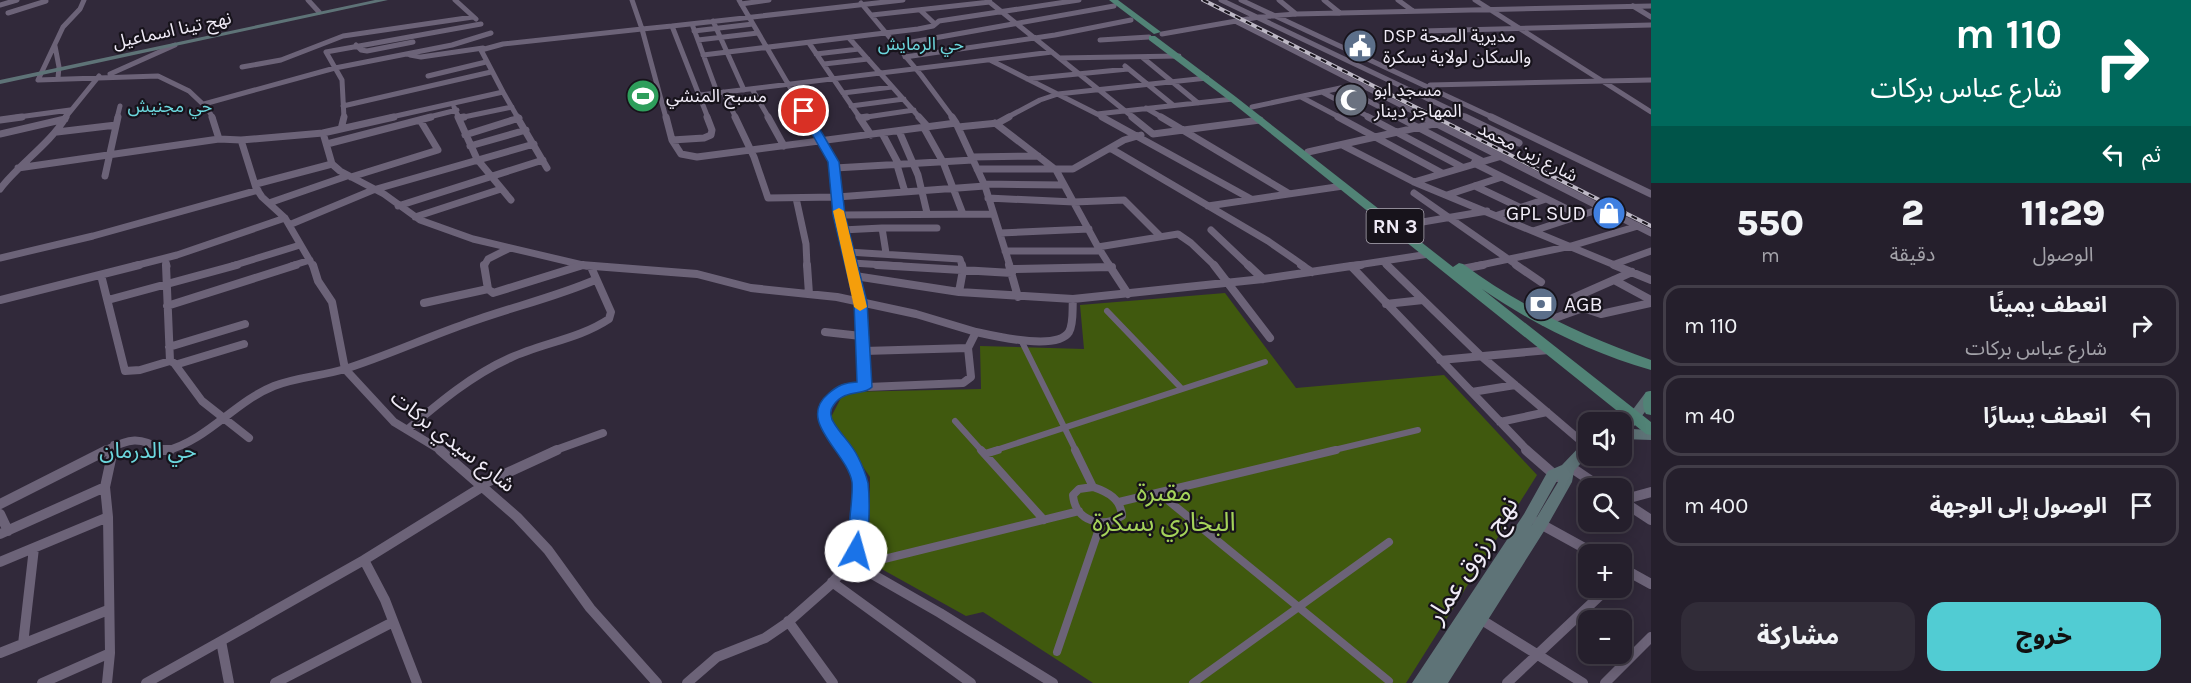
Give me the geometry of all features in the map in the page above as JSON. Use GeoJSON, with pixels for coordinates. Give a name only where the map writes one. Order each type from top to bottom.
{"type":"FeatureCollection","features":[{"type":"Feature","properties":{"kind":"main road","name":"نهج تينا اسماعيل"},"geometry":{"type":"LineString","coordinates":[[0,82],[59,72],[375,0]]}},
{"type":"Feature","properties":{"kind":"main road","name":"نهج تينا اسماعيل"},"geometry":{"type":"LineString","coordinates":[[59,72],[386,0]]}},
{"type":"Feature","properties":{"kind":"main road","name":"RN 3"},"geometry":{"type":"LineString","coordinates":[[1106,0],[1114,3],[1509,303],[1565,333],[1651,365]]}},
{"type":"Feature","properties":{"kind":"main road","name":"RN 3"},"geometry":{"type":"LineString","coordinates":[[1114,3],[1131,20],[1155,35],[1549,350],[1651,428]]}},
{"type":"Feature","properties":{"kind":"main road"},"geometry":{"type":"LineString","coordinates":[[1632,422],[1651,395]]}},
{"type":"Feature","properties":{"kind":"main road"},"geometry":{"type":"LineString","coordinates":[[1651,395],[1651,410]]}},
{"type":"Feature","properties":{"kind":"main road"},"geometry":{"type":"LineString","coordinates":[[1632,434],[1651,435]]}},
{"type":"Feature","properties":{"kind":"main road","name":"نهج رزوق عمار"},"geometry":{"type":"LineString","coordinates":[[1421,683],[1473,615],[1564,473],[1578,458]]}},
{"type":"Feature","properties":{"kind":"main road","name":"نهج رزوق عمار"},"geometry":{"type":"LineString","coordinates":[[1438,683],[1473,615]]}},
{"type":"Feature","properties":{"kind":"street"},"geometry":{"type":"LineString","coordinates":[[0,5],[17,0]]}},
{"type":"Feature","properties":{"kind":"street"},"geometry":{"type":"LineString","coordinates":[[39,75],[63,27],[80,9],[84,0]]}},
{"type":"Feature","properties":{"kind":"street"},"geometry":{"type":"LineString","coordinates":[[308,0],[319,12]]}},
{"type":"Feature","properties":{"kind":"street"},"geometry":{"type":"LineString","coordinates":[[455,0],[503,44]]}},
{"type":"Feature","properties":{"kind":"street"},"geometry":{"type":"LineString","coordinates":[[632,0],[642,28],[672,140],[678,152],[687,156],[784,147],[926,128],[995,123],[1040,100],[1058,94],[1207,78]]}},
{"type":"Feature","properties":{"kind":"street"},"geometry":{"type":"LineString","coordinates":[[769,0],[740,2],[835,168],[839,215],[860,302],[864,387]]}},
{"type":"Feature","properties":{"kind":"street"},"geometry":{"type":"LineString","coordinates":[[841,0],[848,6]]}},
{"type":"Feature","properties":{"kind":"street"},"geometry":{"type":"LineString","coordinates":[[694,31],[861,2],[903,0]]}},
{"type":"Feature","properties":{"kind":"street"},"geometry":{"type":"LineString","coordinates":[[703,55],[931,27],[939,21],[1079,0]]}},
{"type":"Feature","properties":{"kind":"street"},"geometry":{"type":"LineString","coordinates":[[1221,0],[1519,143]]}},
{"type":"Feature","properties":{"kind":"street"},"geometry":{"type":"LineString","coordinates":[[1241,0],[1425,85],[1651,194]]}},
{"type":"Feature","properties":{"kind":"street"},"geometry":{"type":"LineString","coordinates":[[1279,0],[1294,13]]}},
{"type":"Feature","properties":{"kind":"street"},"geometry":{"type":"LineString","coordinates":[[1324,0],[1338,12]]}},
{"type":"Feature","properties":{"kind":"street"},"geometry":{"type":"LineString","coordinates":[[1398,0],[1412,10]]}},
{"type":"Feature","properties":{"kind":"street"},"geometry":{"type":"LineString","coordinates":[[1475,0],[1651,112]]}},
{"type":"Feature","properties":{"kind":"street"},"geometry":{"type":"LineString","coordinates":[[1482,0],[1490,8],[1629,3],[1651,5]]}},
{"type":"Feature","properties":{"kind":"street"},"geometry":{"type":"LineString","coordinates":[[1533,0],[1541,5]]}},
{"type":"Feature","properties":{"kind":"street"},"geometry":{"type":"LineString","coordinates":[[0,15],[46,1]]}},
{"type":"Feature","properties":{"kind":"street"},"geometry":{"type":"LineString","coordinates":[[872,15],[988,1],[1153,134]]}},
{"type":"Feature","properties":{"kind":"street"},"geometry":{"type":"LineString","coordinates":[[861,2],[957,125],[984,185],[1012,271],[1018,297]]}},
{"type":"Feature","properties":{"kind":"street"},"geometry":{"type":"LineString","coordinates":[[895,45],[1114,3]]}},
{"type":"Feature","properties":{"kind":"street"},"geometry":{"type":"LineString","coordinates":[[1258,17],[1268,12],[1629,3],[1651,17]]}},
{"type":"Feature","properties":{"kind":"street"},"geometry":{"type":"LineString","coordinates":[[0,10],[8,13]]}},
{"type":"Feature","properties":{"kind":"street"},"geometry":{"type":"LineString","coordinates":[[920,10],[935,24]]}},
{"type":"Feature","properties":{"kind":"street"},"geometry":{"type":"LineString","coordinates":[[1100,40],[1155,35],[1294,13]]}},
{"type":"Feature","properties":{"kind":"street"},"geometry":{"type":"LineString","coordinates":[[242,67],[281,60],[343,36],[473,17]]}},
{"type":"Feature","properties":{"kind":"street"},"geometry":{"type":"LineString","coordinates":[[405,54],[421,57],[503,44],[642,28],[751,20]]}},
{"type":"Feature","properties":{"kind":"street"},"geometry":{"type":"LineString","coordinates":[[905,57],[1034,38],[1131,20]]}},
{"type":"Feature","properties":{"kind":"street"},"geometry":{"type":"LineString","coordinates":[[713,21],[729,52],[744,90]]}},
{"type":"Feature","properties":{"kind":"street","name":"شارع زين محمد"},"geometry":{"type":"LineString","coordinates":[[1236,22],[1651,233]]}},
{"type":"Feature","properties":{"kind":"street"},"geometry":{"type":"LineString","coordinates":[[341,129],[344,121],[342,80],[326,52],[482,24]]}},
{"type":"Feature","properties":{"kind":"street"},"geometry":{"type":"LineString","coordinates":[[692,24],[720,92],[751,150],[767,198],[837,197],[984,185],[1064,184]]}},
{"type":"Feature","properties":{"kind":"street"},"geometry":{"type":"LineString","coordinates":[[672,25],[712,134],[704,138],[672,140]]}},
{"type":"Feature","properties":{"kind":"street"},"geometry":{"type":"LineString","coordinates":[[1423,31],[1651,25]]}},
{"type":"Feature","properties":{"kind":"street"},"geometry":{"type":"LineString","coordinates":[[204,104],[335,68],[452,45],[491,33]]}},
{"type":"Feature","properties":{"kind":"street"},"geometry":{"type":"LineString","coordinates":[[698,40],[758,33]]}},
{"type":"Feature","properties":{"kind":"street"},"geometry":{"type":"LineString","coordinates":[[849,38],[914,110],[926,128],[944,162],[963,214]]}},
{"type":"Feature","properties":{"kind":"street"},"geometry":{"type":"LineString","coordinates":[[356,45],[361,50],[367,51],[413,42]]}},
{"type":"Feature","properties":{"kind":"street"},"geometry":{"type":"LineString","coordinates":[[809,43],[871,135]]}},
{"type":"Feature","properties":{"kind":"street"},"geometry":{"type":"LineString","coordinates":[[0,189],[18,168],[57,132],[70,111],[103,76],[175,45]]}},
{"type":"Feature","properties":{"kind":"street"},"geometry":{"type":"LineString","coordinates":[[55,46],[59,72],[159,77],[184,90],[204,104],[219,126],[219,138]]}},
{"type":"Feature","properties":{"kind":"street"},"geometry":{"type":"LineString","coordinates":[[483,48],[480,51],[491,72],[547,168]]}},
{"type":"Feature","properties":{"kind":"street"},"geometry":{"type":"LineString","coordinates":[[816,54],[859,49]]}},
{"type":"Feature","properties":{"kind":"street"},"geometry":{"type":"LineString","coordinates":[[699,95],[1052,52]]}},
{"type":"Feature","properties":{"kind":"street"},"geometry":{"type":"LineString","coordinates":[[1059,58],[1179,56]]}},
{"type":"Feature","properties":{"kind":"street"},"geometry":{"type":"LineString","coordinates":[[1114,57],[1173,105]]}},
{"type":"Feature","properties":{"kind":"street"},"geometry":{"type":"LineString","coordinates":[[1142,57],[1198,103]]}},
{"type":"Feature","properties":{"kind":"street"},"geometry":{"type":"LineString","coordinates":[[824,64],[868,59]]}},
{"type":"Feature","properties":{"kind":"street"},"geometry":{"type":"LineString","coordinates":[[990,60],[1139,136],[1251,199]]}},
{"type":"Feature","properties":{"kind":"street"},"geometry":{"type":"LineString","coordinates":[[428,76],[486,62]]}},
{"type":"Feature","properties":{"kind":"street"},"geometry":{"type":"LineString","coordinates":[[1027,79],[1128,69]]}},
{"type":"Feature","properties":{"kind":"street"},"geometry":{"type":"LineString","coordinates":[[343,106],[491,72]]}},
{"type":"Feature","properties":{"kind":"street"},"geometry":{"type":"LineString","coordinates":[[1425,85],[1651,80]]}},
{"type":"Feature","properties":{"kind":"street"},"geometry":{"type":"LineString","coordinates":[[1252,107],[1359,84]]}},
{"type":"Feature","properties":{"kind":"street"},"geometry":{"type":"LineString","coordinates":[[843,93],[892,87]]}},
{"type":"Feature","properties":{"kind":"street"},"geometry":{"type":"LineString","coordinates":[[1342,88],[1419,128],[1502,177],[1579,215]]}},
{"type":"Feature","properties":{"kind":"street"},"geometry":{"type":"LineString","coordinates":[[752,89],[784,147]]}},
{"type":"Feature","properties":{"kind":"street"},"geometry":{"type":"LineString","coordinates":[[18,168],[219,138],[227,141],[241,141],[323,133],[503,92]]}},
{"type":"Feature","properties":{"kind":"street"},"geometry":{"type":"LineString","coordinates":[[1322,92],[1462,167]]}},
{"type":"Feature","properties":{"kind":"street"},"geometry":{"type":"LineString","coordinates":[[1301,97],[1442,173]]}},
{"type":"Feature","properties":{"kind":"street"},"geometry":{"type":"LineString","coordinates":[[851,106],[904,99]]}},
{"type":"Feature","properties":{"kind":"street"},"geometry":{"type":"LineString","coordinates":[[1097,114],[1233,99]]}},
{"type":"Feature","properties":{"kind":"street"},"geometry":{"type":"LineString","coordinates":[[453,103],[477,159],[511,200]]}},
{"type":"Feature","properties":{"kind":"street"},"geometry":{"type":"LineString","coordinates":[[105,176],[120,106]]}},
{"type":"Feature","properties":{"kind":"street"},"geometry":{"type":"LineString","coordinates":[[327,144],[420,120],[512,107]]}},
{"type":"Feature","properties":{"kind":"street"},"geometry":{"type":"LineString","coordinates":[[1146,108],[1288,193]]}},
{"type":"Feature","properties":{"kind":"street"},"geometry":{"type":"LineString","coordinates":[[860,118],[914,110]]}},
{"type":"Feature","properties":{"kind":"street"},"geometry":{"type":"LineString","coordinates":[[0,120],[70,111]]}},
{"type":"Feature","properties":{"kind":"street"},"geometry":{"type":"LineString","coordinates":[[35,126],[36,114]]}},
{"type":"Feature","properties":{"kind":"street"},"geometry":{"type":"LineString","coordinates":[[465,135],[519,118]]}},
{"type":"Feature","properties":{"kind":"street"},"geometry":{"type":"LineString","coordinates":[[0,134],[65,119]]}},
{"type":"Feature","properties":{"kind":"street"},"geometry":{"type":"LineString","coordinates":[[269,203],[438,150],[420,120]]}},
{"type":"Feature","properties":{"kind":"street"},"geometry":{"type":"LineString","coordinates":[[977,169],[1073,169],[1110,148],[1139,136],[1260,120]]}},
{"type":"Feature","properties":{"kind":"street"},"geometry":{"type":"LineString","coordinates":[[995,123],[1056,170],[1128,294]]}},
{"type":"Feature","properties":{"kind":"street"},"geometry":{"type":"LineString","coordinates":[[1308,152],[1438,123]]}},
{"type":"Feature","properties":{"kind":"street"},"geometry":{"type":"LineString","coordinates":[[57,132],[116,125]]}},
{"type":"Feature","properties":{"kind":"street"},"geometry":{"type":"LineString","coordinates":[[470,146],[526,130]]}},
{"type":"Feature","properties":{"kind":"street"},"geometry":{"type":"LineString","coordinates":[[899,131],[923,190],[927,213]]}},
{"type":"Feature","properties":{"kind":"street"},"geometry":{"type":"LineString","coordinates":[[323,133],[332,164],[349,177],[384,194],[415,217],[444,230],[508,249],[587,266],[691,273],[751,288],[860,302],[916,314],[976,332],[1021,340],[1057,340],[1066,337],[1070,331],[1073,299]]}},
{"type":"Feature","properties":{"kind":"street"},"geometry":{"type":"LineString","coordinates":[[882,134],[898,165],[905,192]]}},
{"type":"Feature","properties":{"kind":"street"},"geometry":{"type":"LineString","coordinates":[[241,141],[257,187],[287,222],[310,260],[318,281],[332,302],[345,369]]}},
{"type":"Feature","properties":{"kind":"street"},"geometry":{"type":"LineString","coordinates":[[0,300],[76,279],[165,259],[287,222],[373,190],[534,144]]}},
{"type":"Feature","properties":{"kind":"street"},"geometry":{"type":"LineString","coordinates":[[1342,145],[1414,182],[1651,280]]}},
{"type":"Feature","properties":{"kind":"street"},"geometry":{"type":"LineString","coordinates":[[1110,148],[1268,241],[1312,272]]}},
{"type":"Feature","properties":{"kind":"street"},"geometry":{"type":"LineString","coordinates":[[835,168],[1039,156]]}},
{"type":"Feature","properties":{"kind":"street"},"geometry":{"type":"LineString","coordinates":[[1414,182],[1502,156]]}},
{"type":"Feature","properties":{"kind":"street"},"geometry":{"type":"LineString","coordinates":[[398,206],[543,160]]}},
{"type":"Feature","properties":{"kind":"street"},"geometry":{"type":"LineString","coordinates":[[0,258],[93,236],[332,164]]}},
{"type":"Feature","properties":{"kind":"street"},"geometry":{"type":"LineString","coordinates":[[1447,195],[1502,177]]}},
{"type":"Feature","properties":{"kind":"street"},"geometry":{"type":"LineString","coordinates":[[1208,206],[1343,186]]}},
{"type":"Feature","properties":{"kind":"street"},"geometry":{"type":"LineString","coordinates":[[1475,186],[1519,207]]}},
{"type":"Feature","properties":{"kind":"street"},"geometry":{"type":"LineString","coordinates":[[415,217],[501,189]]}},
{"type":"Feature","properties":{"kind":"street"},"geometry":{"type":"LineString","coordinates":[[1413,194],[1541,282]]}},
{"type":"Feature","properties":{"kind":"street"},"geometry":{"type":"LineString","coordinates":[[796,198],[806,244],[809,294]]}},
{"type":"Feature","properties":{"kind":"street"},"geometry":{"type":"LineString","coordinates":[[988,198],[1074,202],[1124,200],[1161,236]]}},
{"type":"Feature","properties":{"kind":"street"},"geometry":{"type":"LineString","coordinates":[[1498,215],[1546,198]]}},
{"type":"Feature","properties":{"kind":"street"},"geometry":{"type":"LineString","coordinates":[[1533,231],[1603,208]]}},
{"type":"Feature","properties":{"kind":"street"},"geometry":{"type":"LineString","coordinates":[[1405,225],[1487,211]]}},
{"type":"Feature","properties":{"kind":"street"},"geometry":{"type":"LineString","coordinates":[[839,215],[993,214]]}},
{"type":"Feature","properties":{"kind":"street"},"geometry":{"type":"LineString","coordinates":[[1462,268],[1571,246],[1638,226]]}},
{"type":"Feature","properties":{"kind":"street"},"geometry":{"type":"LineString","coordinates":[[882,228],[886,253]]}},
{"type":"Feature","properties":{"kind":"street"},"geometry":{"type":"LineString","coordinates":[[842,230],[937,228]]}},
{"type":"Feature","properties":{"kind":"street"},"geometry":{"type":"LineString","coordinates":[[1000,233],[1089,230]]}},
{"type":"Feature","properties":{"kind":"street"},"geometry":{"type":"LineString","coordinates":[[1211,230],[1263,279]]}},
{"type":"Feature","properties":{"kind":"street"},"geometry":{"type":"LineString","coordinates":[[1005,251],[1100,249],[1175,233],[1181,235],[1229,283],[1270,338]]}},
{"type":"Feature","properties":{"kind":"street"},"geometry":{"type":"LineString","coordinates":[[108,300],[300,244]]}},
{"type":"Feature","properties":{"kind":"street"},"geometry":{"type":"LineString","coordinates":[[488,290],[484,265],[488,259],[508,249]]}},
{"type":"Feature","properties":{"kind":"street"},"geometry":{"type":"LineString","coordinates":[[848,252],[960,259],[963,270],[959,292]]}},
{"type":"Feature","properties":{"kind":"street"},"geometry":{"type":"LineString","coordinates":[[1615,264],[1647,253],[1651,258]]}},
{"type":"Feature","properties":{"kind":"street"},"geometry":{"type":"LineString","coordinates":[[855,276],[959,292],[1073,299],[1263,279],[1429,254]]}},
{"type":"Feature","properties":{"kind":"street"},"geometry":{"type":"LineString","coordinates":[[165,259],[169,347],[174,362],[190,386],[222,418],[249,438]]}},
{"type":"Feature","properties":{"kind":"street"},"geometry":{"type":"LineString","coordinates":[[167,306],[310,260]]}},
{"type":"Feature","properties":{"kind":"street"},"geometry":{"type":"LineString","coordinates":[[1384,262],[1481,356],[1578,439]]}},
{"type":"Feature","properties":{"kind":"street"},"geometry":{"type":"LineString","coordinates":[[852,263],[1012,271],[1112,267]]}},
{"type":"Feature","properties":{"kind":"street"},"geometry":{"type":"LineString","coordinates":[[408,429],[471,379],[492,367],[511,357],[605,322],[611,312],[587,266]]}},
{"type":"Feature","properties":{"kind":"street"},"geometry":{"type":"LineString","coordinates":[[424,303],[488,290],[493,293],[498,292],[587,266]]}},
{"type":"Feature","properties":{"kind":"street"},"geometry":{"type":"LineString","coordinates":[[1351,266],[1500,422],[1564,473],[1578,479]]}},
{"type":"Feature","properties":{"kind":"street"},"geometry":{"type":"LineString","coordinates":[[1632,272],[1573,298],[1583,308],[1600,314],[1651,301]]}},
{"type":"Feature","properties":{"kind":"street"},"geometry":{"type":"LineString","coordinates":[[101,275],[125,371],[140,370],[244,344]]}},
{"type":"Feature","properties":{"kind":"street"},"geometry":{"type":"LineString","coordinates":[[0,504],[114,445],[129,440],[144,439],[165,451],[171,451],[195,438],[268,388],[345,369],[480,318],[573,290],[595,280]]}},
{"type":"Feature","properties":{"kind":"street"},"geometry":{"type":"LineString","coordinates":[[1614,280],[1651,301]]}},
{"type":"Feature","properties":{"kind":"street"},"geometry":{"type":"LineString","coordinates":[[1386,303],[1423,300]]}},
{"type":"Feature","properties":{"kind":"street"},"geometry":{"type":"LineString","coordinates":[[1544,322],[1583,308]]}},
{"type":"Feature","properties":{"kind":"street"},"geometry":{"type":"LineString","coordinates":[[1107,311],[1182,389]]}},
{"type":"Feature","properties":{"kind":"street"},"geometry":{"type":"LineString","coordinates":[[169,347],[245,324]]}},
{"type":"Feature","properties":{"kind":"street"},"geometry":{"type":"LineString","coordinates":[[825,332],[861,336]]}},
{"type":"Feature","properties":{"kind":"street"},"geometry":{"type":"LineString","coordinates":[[687,683],[722,654],[767,637],[832,582],[851,562],[856,551],[860,519],[860,482],[850,457],[825,423],[823,413],[826,404],[844,388],[963,383],[971,377],[968,348],[976,332]]}},
{"type":"Feature","properties":{"kind":"street"},"geometry":{"type":"LineString","coordinates":[[1021,340],[1094,487]]}},
{"type":"Feature","properties":{"kind":"street"},"geometry":{"type":"LineString","coordinates":[[864,351],[968,348]]}},
{"type":"Feature","properties":{"kind":"street"},"geometry":{"type":"LineString","coordinates":[[1440,360],[1549,350]]}},
{"type":"Feature","properties":{"kind":"street"},"geometry":{"type":"LineString","coordinates":[[985,454],[1265,362]]}},
{"type":"Feature","properties":{"kind":"street","name":"شارع سيدي بركات"},"geometry":{"type":"LineString","coordinates":[[345,369],[394,422],[453,459],[484,485],[548,550],[590,608],[657,683]]}},
{"type":"Feature","properties":{"kind":"street"},"geometry":{"type":"LineString","coordinates":[[1472,392],[1515,385]]}},
{"type":"Feature","properties":{"kind":"street"},"geometry":{"type":"LineString","coordinates":[[1500,422],[1546,412]]}},
{"type":"Feature","properties":{"kind":"street"},"geometry":{"type":"LineString","coordinates":[[955,421],[1044,520]]}},
{"type":"Feature","properties":{"kind":"street"},"geometry":{"type":"LineString","coordinates":[[1119,502],[1418,430]]}},
{"type":"Feature","properties":{"kind":"street"},"geometry":{"type":"LineString","coordinates":[[146,683],[364,560],[484,485],[537,457],[603,433]]}},
{"type":"Feature","properties":{"kind":"street"},"geometry":{"type":"LineString","coordinates":[[107,683],[110,653],[108,517],[105,487],[114,445]]}},
{"type":"Feature","properties":{"kind":"street"},"geometry":{"type":"LineString","coordinates":[[0,514],[4,533],[105,487]]}},
{"type":"Feature","properties":{"kind":"street"},"geometry":{"type":"LineString","coordinates":[[1094,487],[1103,490],[1119,502],[1122,516],[1118,521],[1101,523],[1090,520],[1079,512],[1072,500],[1077,489],[1094,487]]}},
{"type":"Feature","properties":{"kind":"street"},"geometry":{"type":"LineString","coordinates":[[1632,498],[1651,492]]}},
{"type":"Feature","properties":{"kind":"street"},"geometry":{"type":"LineString","coordinates":[[1159,493],[1389,681]]}},
{"type":"Feature","properties":{"kind":"street"},"geometry":{"type":"LineString","coordinates":[[1632,508],[1651,520]]}},
{"type":"Feature","properties":{"kind":"street"},"geometry":{"type":"LineString","coordinates":[[856,551],[876,561],[1079,512]]}},
{"type":"Feature","properties":{"kind":"street"},"geometry":{"type":"LineString","coordinates":[[0,562],[108,517]]}},
{"type":"Feature","properties":{"kind":"street"},"geometry":{"type":"LineString","coordinates":[[1535,521],[1578,545]]}},
{"type":"Feature","properties":{"kind":"street"},"geometry":{"type":"LineString","coordinates":[[1057,652],[1101,523]]}},
{"type":"Feature","properties":{"kind":"street"},"geometry":{"type":"LineString","coordinates":[[1193,683],[1389,542]]}},
{"type":"Feature","properties":{"kind":"street"},"geometry":{"type":"LineString","coordinates":[[23,644],[33,548]]}},
{"type":"Feature","properties":{"kind":"street"},"geometry":{"type":"LineString","coordinates":[[364,560],[393,622],[417,683]]}},
{"type":"Feature","properties":{"kind":"street"},"geometry":{"type":"LineString","coordinates":[[851,562],[940,613],[1053,683]]}},
{"type":"Feature","properties":{"kind":"street"},"geometry":{"type":"LineString","coordinates":[[1632,576],[1651,584]]}},
{"type":"Feature","properties":{"kind":"street"},"geometry":{"type":"LineString","coordinates":[[832,582],[971,683]]}},
{"type":"Feature","properties":{"kind":"street"},"geometry":{"type":"LineString","coordinates":[[1507,683],[1597,598]]}},
{"type":"Feature","properties":{"kind":"street"},"geometry":{"type":"LineString","coordinates":[[0,653],[108,610]]}},
{"type":"Feature","properties":{"kind":"street"},"geometry":{"type":"LineString","coordinates":[[1473,615],[1583,683]]}},
{"type":"Feature","properties":{"kind":"street"},"geometry":{"type":"LineString","coordinates":[[788,621],[832,683]]}},
{"type":"Feature","properties":{"kind":"street"},"geometry":{"type":"LineString","coordinates":[[275,683],[393,622]]}},
{"type":"Feature","properties":{"kind":"street"},"geometry":{"type":"LineString","coordinates":[[1605,683],[1651,637]]}},
{"type":"Feature","properties":{"kind":"street"},"geometry":{"type":"LineString","coordinates":[[222,641],[229,683]]}},
{"type":"Feature","properties":{"kind":"street"},"geometry":{"type":"LineString","coordinates":[[42,683],[110,653]]}},
{"type":"Feature","properties":{"kind":"green space","name":"مقبرة البخاري بسكرة"},"geometry":{"type":"Polygon","coordinates":[[[1225,293],[1296,388],[1444,375],[1537,475],[1406,683],[1093,683],[983,612],[966,616],[878,567],[869,547],[870,477],[830,419],[844,392],[981,389],[980,346],[1084,349],[1080,305],[1225,293]]]}},
{"type":"Feature","properties":{"kind":"railway"},"geometry":{"type":"LineString","coordinates":[[1203,0],[1651,226]]}},
{"type":"Feature","properties":{"kind":"slow traffic"},"geometry":{"type":"LineString","coordinates":[[839,211],[860,307]]}},
{"type":"Feature","properties":{"kind":"place","name":"DSP مديرية الصحة والسكان لولاية بسكرة"},"geometry":{"type":"Point","coordinates":[1360,46]}},
{"type":"Feature","properties":{"kind":"place","name":"مسبح المنشي"},"geometry":{"type":"Point","coordinates":[643,96]}},
{"type":"Feature","properties":{"kind":"place","name":"مسجد ابو المهاجر دينار"},"geometry":{"type":"Point","coordinates":[1351,100]}},
{"type":"Feature","properties":{"kind":"place","name":"GPL SUD"},"geometry":{"type":"Point","coordinates":[1609,213]}},
{"type":"Feature","properties":{"kind":"place","name":"AGB"},"geometry":{"type":"Point","coordinates":[1541,304]}},
{"type":"Feature","properties":{"kind":"district","name":"حي الرمايش"},"geometry":{"type":"Point","coordinates":[921,44]}},
{"type":"Feature","properties":{"kind":"district","name":"حي مجنيش"},"geometry":{"type":"Point","coordinates":[170,106]}},
{"type":"Feature","properties":{"kind":"district","name":"حي الدرمان"},"geometry":{"type":"Point","coordinates":[148,451]}},
{"type":"Feature","properties":{"kind":"route"},"geometry":{"type":"LineString","coordinates":[[804,111],[827,148],[836,172],[839,215],[860,302],[864,387],[844,388],[826,404],[823,413],[825,423],[850,457],[860,482],[860,519],[856,551]]}}]}
